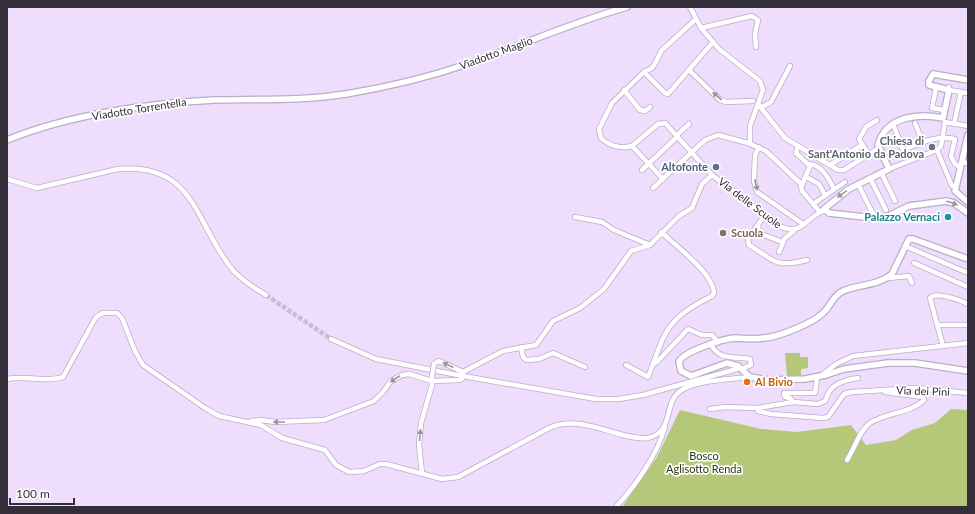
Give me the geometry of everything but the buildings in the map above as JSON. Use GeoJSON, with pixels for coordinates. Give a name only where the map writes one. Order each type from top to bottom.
{"type":"FeatureCollection","features":[{"type":"Feature","properties":{"kind":"main road","name":"Viadotto Maglio"},"geometry":{"type":"LineString","coordinates":[[274,100],[317,98],[362,91],[434,75],[471,63],[574,23],[627,7]]}},
{"type":"Feature","properties":{"kind":"main road"},"geometry":{"type":"LineString","coordinates":[[968,80],[951,78],[937,74],[932,75],[929,84],[930,86],[949,89],[944,110],[944,120],[917,115],[893,124],[884,131],[879,140],[879,148],[889,169],[858,184],[827,205],[822,211],[882,219],[909,206],[946,201],[959,206],[968,213]]}},
{"type":"Feature","properties":{"kind":"main road","name":"Viadotto Torrentella"},"geometry":{"type":"LineString","coordinates":[[7,140],[24,133],[86,117],[157,105],[216,100],[274,100]]}},
{"type":"Feature","properties":{"kind":"main road"},"geometry":{"type":"LineString","coordinates":[[968,137],[960,167],[958,183],[955,189],[968,202]]}},
{"type":"Feature","properties":{"kind":"main road"},"geometry":{"type":"LineString","coordinates":[[968,259],[913,239],[906,244],[892,274],[888,278],[837,294],[818,318],[779,334],[765,338],[734,338],[711,344],[683,356],[679,362],[681,371],[691,376],[727,363],[733,364],[750,377],[769,380],[819,377],[844,369],[888,363],[915,363],[968,371]]}},
{"type":"Feature","properties":{"kind":"street"},"geometry":{"type":"LineString","coordinates":[[690,7],[702,28],[719,49],[760,81],[763,90],[750,126],[750,144]]}},
{"type":"Feature","properties":{"kind":"street"},"geometry":{"type":"LineString","coordinates":[[702,28],[752,16],[756,17],[758,20],[755,34],[756,47]]}},
{"type":"Feature","properties":{"kind":"street"},"geometry":{"type":"LineString","coordinates":[[663,179],[632,146],[622,148],[610,144],[601,138],[599,132],[608,108],[624,90],[644,72],[652,68],[661,52],[696,19]]}},
{"type":"Feature","properties":{"kind":"street"},"geometry":{"type":"LineString","coordinates":[[644,72],[666,94],[714,42]]}},
{"type":"Feature","properties":{"kind":"street"},"geometry":{"type":"LineString","coordinates":[[689,70],[720,100],[726,102],[758,103],[771,102],[790,66]]}},
{"type":"Feature","properties":{"kind":"street"},"geometry":{"type":"LineString","coordinates":[[936,88],[932,108],[944,110]]}},
{"type":"Feature","properties":{"kind":"street"},"geometry":{"type":"LineString","coordinates":[[949,89],[967,94]]}},
{"type":"Feature","properties":{"kind":"street"},"geometry":{"type":"LineString","coordinates":[[624,90],[640,110],[645,111],[650,107]]}},
{"type":"Feature","properties":{"kind":"street"},"geometry":{"type":"LineString","coordinates":[[954,124],[961,92]]}},
{"type":"Feature","properties":{"kind":"street"},"geometry":{"type":"LineString","coordinates":[[758,103],[785,138],[838,170],[842,170],[879,148]]}},
{"type":"Feature","properties":{"kind":"street"},"geometry":{"type":"LineString","coordinates":[[869,155],[862,145],[860,136],[866,127],[877,120]]}},
{"type":"Feature","properties":{"kind":"street"},"geometry":{"type":"LineString","coordinates":[[889,169],[937,150],[943,143],[944,120],[954,124],[968,126]]}},
{"type":"Feature","properties":{"kind":"street"},"geometry":{"type":"LineString","coordinates":[[915,123],[923,143]]}},
{"type":"Feature","properties":{"kind":"street","name":"Via delle Scuole"},"geometry":{"type":"LineString","coordinates":[[632,146],[658,124],[667,124],[712,175],[764,216],[788,230],[794,231]]}},
{"type":"Feature","properties":{"kind":"street"},"geometry":{"type":"LineString","coordinates":[[642,170],[689,124]]}},
{"type":"Feature","properties":{"kind":"street"},"geometry":{"type":"LineString","coordinates":[[893,124],[903,150],[943,136],[955,139],[951,156],[955,164],[960,167]]}},
{"type":"Feature","properties":{"kind":"street"},"geometry":{"type":"LineString","coordinates":[[653,188],[705,140],[718,136],[750,144],[766,151],[802,184]]}},
{"type":"Feature","properties":{"kind":"street"},"geometry":{"type":"LineString","coordinates":[[830,165],[862,145]]}},
{"type":"Feature","properties":{"kind":"street"},"geometry":{"type":"LineString","coordinates":[[798,146],[796,153],[809,164],[813,164],[823,172],[834,189]]}},
{"type":"Feature","properties":{"kind":"street"},"geometry":{"type":"LineString","coordinates":[[759,147],[754,155],[754,182],[757,192],[803,224]]}},
{"type":"Feature","properties":{"kind":"street"},"geometry":{"type":"LineString","coordinates":[[937,150],[952,186],[955,189]]}},
{"type":"Feature","properties":{"kind":"street"},"geometry":{"type":"LineString","coordinates":[[962,161],[968,164]]}},
{"type":"Feature","properties":{"kind":"street"},"geometry":{"type":"LineString","coordinates":[[779,252],[782,242],[803,224],[822,211],[803,193],[802,184],[806,177],[809,164]]}},
{"type":"Feature","properties":{"kind":"street"},"geometry":{"type":"LineString","coordinates":[[7,178],[37,188],[118,169],[131,168],[163,175],[180,186],[189,197],[228,265],[244,281],[266,295]]}},
{"type":"Feature","properties":{"kind":"street"},"geometry":{"type":"LineString","coordinates":[[881,172],[895,201]]}},
{"type":"Feature","properties":{"kind":"street"},"geometry":{"type":"LineString","coordinates":[[250,422],[261,420],[275,422],[324,420],[374,401],[391,381],[402,375],[409,374],[432,378],[460,380],[463,374],[503,351],[538,343],[553,321],[580,308],[604,289],[631,251],[650,245],[661,232],[692,208],[702,184],[712,175]]}},
{"type":"Feature","properties":{"kind":"street"},"geometry":{"type":"LineString","coordinates":[[806,177],[818,184],[825,195]]}},
{"type":"Feature","properties":{"kind":"street"},"geometry":{"type":"LineString","coordinates":[[870,178],[886,210]]}},
{"type":"Feature","properties":{"kind":"street"},"geometry":{"type":"LineString","coordinates":[[813,204],[845,182]]}},
{"type":"Feature","properties":{"kind":"street"},"geometry":{"type":"LineString","coordinates":[[858,184],[873,214]]}},
{"type":"Feature","properties":{"kind":"street"},"geometry":{"type":"LineString","coordinates":[[575,216],[602,222],[614,230],[650,245]]}},
{"type":"Feature","properties":{"kind":"street"},"geometry":{"type":"LineString","coordinates":[[764,216],[747,240],[749,245],[781,264],[787,265],[806,260]]}},
{"type":"Feature","properties":{"kind":"street"},"geometry":{"type":"LineString","coordinates":[[758,225],[759,233],[782,242]]}},
{"type":"Feature","properties":{"kind":"street"},"geometry":{"type":"LineString","coordinates":[[626,365],[648,377],[663,337],[675,319],[696,303],[712,296],[714,292],[708,279],[697,265],[661,232]]}},
{"type":"Feature","properties":{"kind":"street"},"geometry":{"type":"LineString","coordinates":[[906,244],[968,273]]}},
{"type":"Feature","properties":{"kind":"street"},"geometry":{"type":"LineString","coordinates":[[914,263],[968,286]]}},
{"type":"Feature","properties":{"kind":"street"},"geometry":{"type":"LineString","coordinates":[[888,278],[909,276],[912,283]]}},
{"type":"Feature","properties":{"kind":"street"},"geometry":{"type":"LineString","coordinates":[[943,346],[930,298],[932,296],[958,299],[968,304]]}},
{"type":"Feature","properties":{"kind":"street"},"geometry":{"type":"LineString","coordinates":[[7,379],[21,377],[49,379],[63,377],[96,317],[103,313],[117,313],[122,318],[142,365],[220,416],[261,425],[282,438],[325,450],[336,465],[349,472],[364,471],[386,464],[442,479],[458,477],[505,450],[562,423],[575,423],[642,438],[656,434],[666,424]]}},
{"type":"Feature","properties":{"kind":"street"},"geometry":{"type":"LineString","coordinates":[[938,325],[968,325]]}},
{"type":"Feature","properties":{"kind":"street"},"geometry":{"type":"LineString","coordinates":[[654,364],[688,329],[702,335],[712,335],[718,342]]}},
{"type":"Feature","properties":{"kind":"street"},"geometry":{"type":"LineString","coordinates":[[331,339],[376,359],[463,374],[577,397],[608,400],[643,396],[737,369]]}},
{"type":"Feature","properties":{"kind":"street"},"geometry":{"type":"LineString","coordinates":[[793,402],[790,398],[783,395],[784,393],[815,393],[819,377],[836,364],[853,356],[968,343]]}},
{"type":"Feature","properties":{"kind":"street"},"geometry":{"type":"LineString","coordinates":[[711,344],[713,350],[720,355],[750,359],[751,365],[744,368]]}},
{"type":"Feature","properties":{"kind":"street"},"geometry":{"type":"LineString","coordinates":[[521,347],[523,357],[526,360],[539,359],[546,354],[556,354],[585,367]]}},
{"type":"Feature","properties":{"kind":"street"},"geometry":{"type":"LineString","coordinates":[[422,474],[419,444],[420,423],[432,378],[434,364],[439,361],[463,374]]}},
{"type":"Feature","properties":{"kind":"street"},"geometry":{"type":"LineString","coordinates":[[616,507],[626,496],[661,440],[673,400],[680,391],[710,381],[750,377]]}},
{"type":"Feature","properties":{"kind":"street"},"geometry":{"type":"LineString","coordinates":[[710,409],[726,407],[758,408],[793,402],[823,403],[832,388],[845,381],[858,378]]}},
{"type":"Feature","properties":{"kind":"street","name":"Via dei Pini"},"geometry":{"type":"LineString","coordinates":[[758,408],[758,410],[771,414],[823,418],[828,417],[844,394],[852,392],[916,388],[968,393]]}},
{"type":"Feature","properties":{"kind":"street","name":"Via dei Pini"},"geometry":{"type":"LineString","coordinates":[[847,460],[862,432],[869,424],[901,412],[924,400],[923,397],[877,390]]}},
{"type":"Feature","properties":{"kind":"green space"},"geometry":{"type":"Polygon","coordinates":[[[785,353],[800,353],[800,357],[808,357],[808,368],[801,369],[801,376],[787,377],[785,353]]]}},
{"type":"Feature","properties":{"kind":"green space","name":"Bosco Aglisotto Renda"},"geometry":{"type":"Polygon","coordinates":[[[951,409],[968,410],[968,507],[622,507],[657,457],[680,410],[761,429],[797,432],[851,425],[866,445],[896,440],[912,430],[935,423],[951,409]]]}},
{"type":"Feature","properties":{"kind":"tunnel"},"geometry":{"type":"LineString","coordinates":[[266,295],[331,339]]}},
{"type":"Feature","properties":{"kind":"place","name":"Chiesa di Sant'Antonio da Padova"},"geometry":{"type":"Point","coordinates":[932,147]}},
{"type":"Feature","properties":{"kind":"place","name":"Altofonte"},"geometry":{"type":"Point","coordinates":[716,167]}},
{"type":"Feature","properties":{"kind":"place","name":"Palazzo Vernaci"},"geometry":{"type":"Point","coordinates":[948,217]}},
{"type":"Feature","properties":{"kind":"place","name":"Scuola"},"geometry":{"type":"Point","coordinates":[723,233]}},
{"type":"Feature","properties":{"kind":"place","name":"Al Bivio"},"geometry":{"type":"Point","coordinates":[747,382]}}]}
